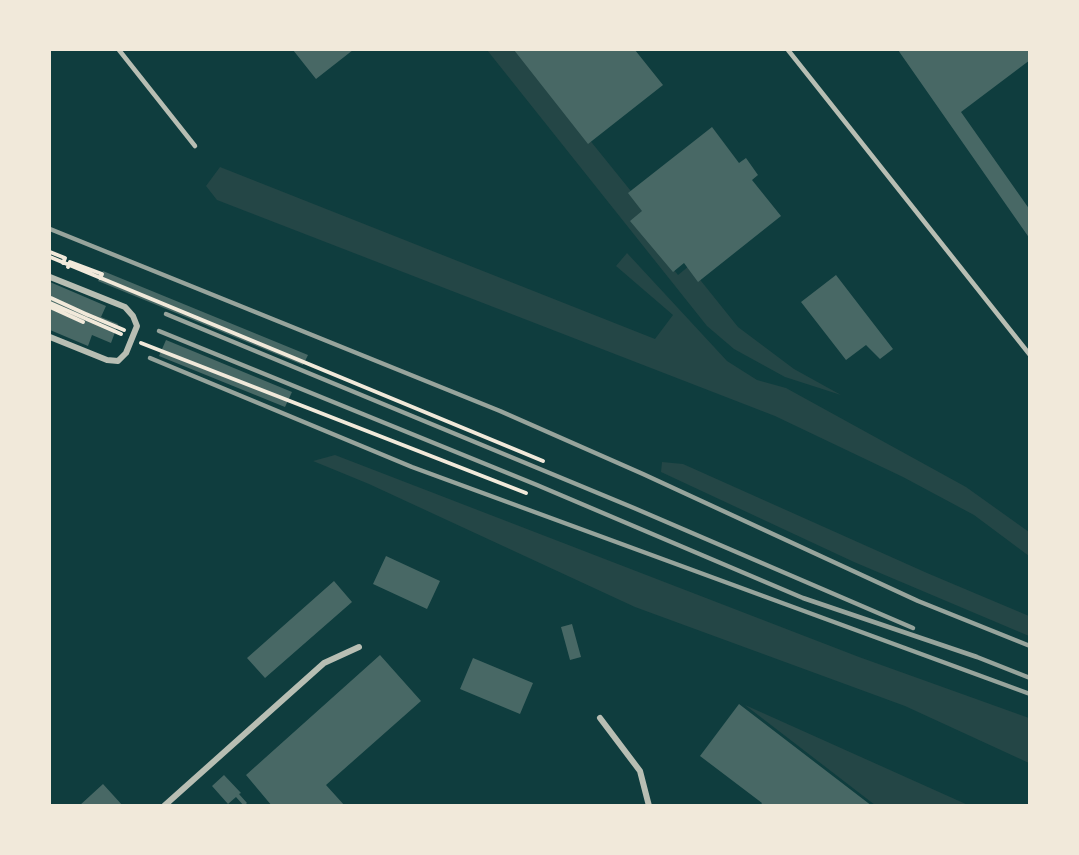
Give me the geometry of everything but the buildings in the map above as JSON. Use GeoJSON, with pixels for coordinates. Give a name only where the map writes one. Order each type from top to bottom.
{"type":"FeatureCollection","features":[{"type":"Feature","properties":{"kind":"street"},"geometry":{"type":"LineString","coordinates":[[50,277],[125,307],[133,316],[137,326],[126,353],[118,361],[107,360],[50,336]]}},
{"type":"Feature","properties":{"kind":"street"},"geometry":{"type":"LineString","coordinates":[[164,806],[324,663],[359,646]]}},
{"type":"Feature","properties":{"kind":"street"},"geometry":{"type":"LineString","coordinates":[[600,718],[640,771],[649,806]]}},
{"type":"Feature","properties":{"kind":"lane"},"geometry":{"type":"LineString","coordinates":[[119,50],[195,146]]}},
{"type":"Feature","properties":{"kind":"lane"},"geometry":{"type":"LineString","coordinates":[[788,50],[1029,355]]}},
{"type":"Feature","properties":{"kind":"path"},"geometry":{"type":"LineString","coordinates":[[50,252],[100,278],[543,461]]}},
{"type":"Feature","properties":{"kind":"path"},"geometry":{"type":"LineString","coordinates":[[50,257],[63,260]]}},
{"type":"Feature","properties":{"kind":"path"},"geometry":{"type":"LineString","coordinates":[[73,263],[102,274],[100,278]]}},
{"type":"Feature","properties":{"kind":"path"},"geometry":{"type":"LineString","coordinates":[[50,303],[96,318],[97,321]]}},
{"type":"Feature","properties":{"kind":"path"},"geometry":{"type":"LineString","coordinates":[[50,303],[83,322]]}},
{"type":"Feature","properties":{"kind":"path"},"geometry":{"type":"LineString","coordinates":[[86,314],[126,336]]}},
{"type":"Feature","properties":{"kind":"path"},"geometry":{"type":"LineString","coordinates":[[136,340],[526,493]]}},
{"type":"Feature","properties":{"kind":"shaded area"},"geometry":{"type":"Polygon","coordinates":[[[487,50],[517,50],[647,211],[635,221],[678,275],[689,266],[738,327],[794,369],[841,395],[785,377],[734,349],[707,326],[487,50]]]}},
{"type":"Feature","properties":{"kind":"shaded area"},"geometry":{"type":"Polygon","coordinates":[[[220,167],[655,339],[673,315],[616,266],[627,253],[727,361],[757,380],[786,388],[966,487],[1029,532],[1029,556],[974,515],[903,477],[775,416],[217,200],[206,186],[220,167]]]}},
{"type":"Feature","properties":{"kind":"shaded area"},"geometry":{"type":"Polygon","coordinates":[[[335,455],[859,657],[1029,718],[1029,763],[905,706],[635,607],[369,484],[313,461],[335,455]]]}},
{"type":"Feature","properties":{"kind":"shaded area"},"geometry":{"type":"Polygon","coordinates":[[[662,462],[683,464],[1029,616],[1029,636],[854,562],[661,472],[662,462]]]}},
{"type":"Feature","properties":{"kind":"shaded area"},"geometry":{"type":"Polygon","coordinates":[[[745,705],[968,805],[875,805],[745,705]]]}},
{"type":"Feature","properties":{"kind":"railway"},"geometry":{"type":"LineString","coordinates":[[50,229],[500,411],[643,474],[918,601],[1030,646]]}},
{"type":"Feature","properties":{"kind":"railway"},"geometry":{"type":"LineString","coordinates":[[166,314],[634,508],[913,628]]}},
{"type":"Feature","properties":{"kind":"railway"},"geometry":{"type":"LineString","coordinates":[[159,331],[537,485],[803,598],[977,657],[1030,678]]}},
{"type":"Feature","properties":{"kind":"railway"},"geometry":{"type":"LineString","coordinates":[[150,358],[412,467],[1030,694]]}}]}
